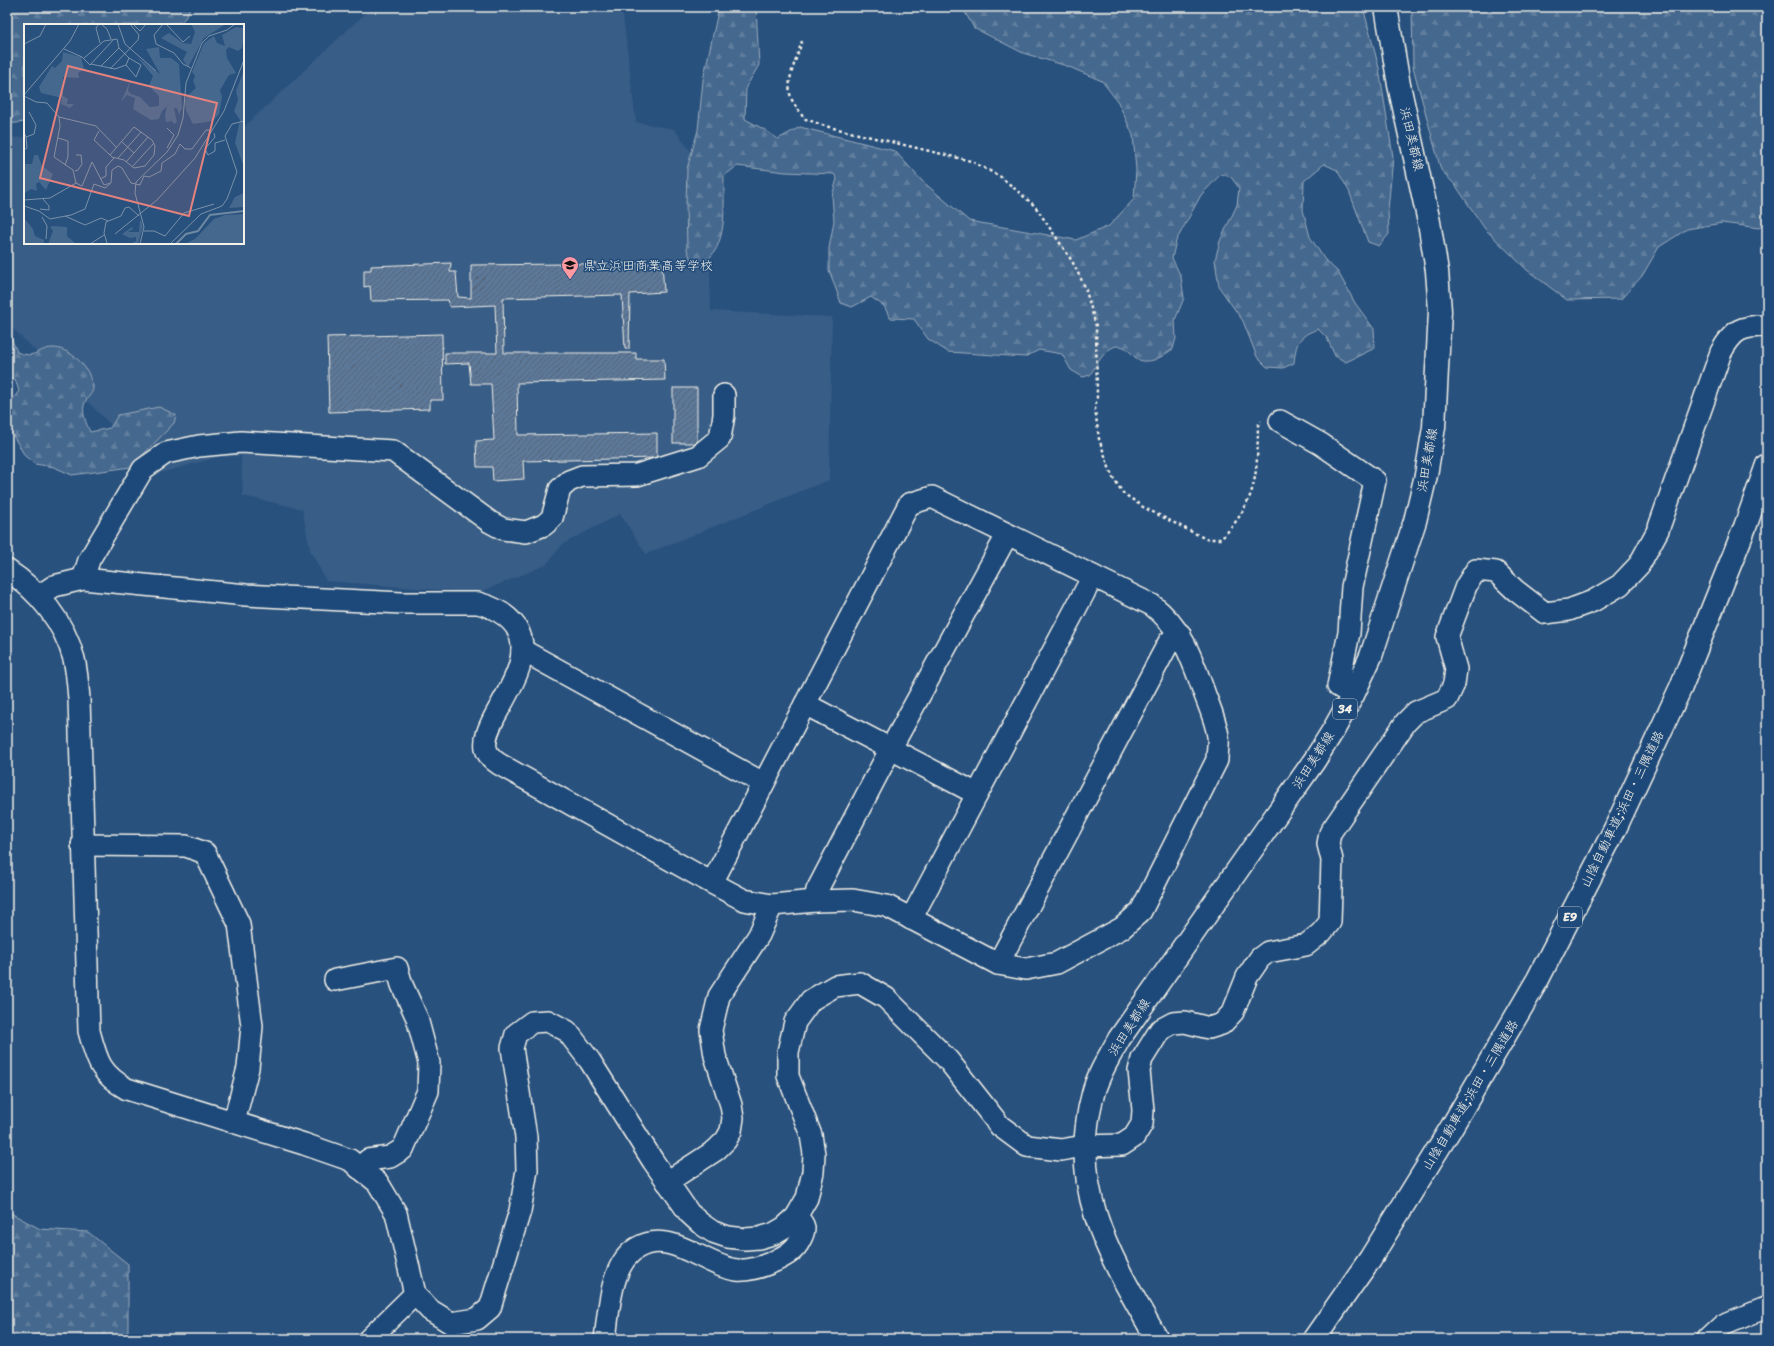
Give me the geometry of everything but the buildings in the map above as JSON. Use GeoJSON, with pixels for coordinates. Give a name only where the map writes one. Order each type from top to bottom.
{"type":"FeatureCollection","features":[{"type":"Feature","properties":{"kind":"main road","name":"浜田美都線"},"geometry":{"type":"LineString","coordinates":[[1157,1339],[1115,1264],[1096,1220],[1090,1199],[1085,1171],[1084,1146],[1093,1092],[1119,1038],[1314,761],[1354,695],[1371,656],[1415,521],[1426,475],[1434,427],[1438,361],[1440,311],[1437,271],[1429,222],[1399,85],[1386,7]]}},
{"type":"Feature","properties":{"kind":"main road","name":"山陰自動車道;浜田・三隅道路"},"geometry":{"type":"LineString","coordinates":[[1314,1339],[1370,1259],[1451,1128],[1538,979],[1615,829],[1681,687],[1745,527],[1767,465]]}},
{"type":"Feature","properties":{"kind":"street"},"geometry":{"type":"LineString","coordinates":[[7,570],[39,596],[62,627],[74,660],[79,699],[88,1031],[97,1062],[113,1081],[127,1089],[317,1148],[350,1160],[378,1183],[396,1213],[415,1294],[430,1310],[451,1323],[477,1319],[490,1308],[520,1210],[527,1170],[526,1137],[512,1048],[516,1034],[532,1022],[548,1021],[567,1031],[590,1061],[667,1182],[689,1213],[713,1232],[728,1237],[745,1239],[766,1236],[785,1227],[796,1217],[807,1198],[813,1172],[814,1154],[811,1135],[788,1076],[788,1052],[795,1022],[799,1016],[811,1000],[835,986],[860,983],[886,998],[948,1060],[1000,1126],[1027,1146],[1061,1150],[1084,1146],[1122,1145],[1134,1137],[1142,1124],[1143,1110],[1139,1071],[1142,1059],[1160,1030],[1174,1023],[1184,1022],[1209,1028],[1222,1024],[1233,1012],[1247,977],[1260,958],[1268,952],[1274,950],[1306,945],[1321,933],[1330,922],[1332,860],[1328,844],[1330,833],[1406,722],[1416,712],[1447,699],[1454,684],[1456,669],[1448,637],[1466,586],[1476,570],[1496,572],[1515,590],[1545,613],[1569,610],[1593,601],[1620,585],[1639,565],[1658,530],[1722,352],[1730,336],[1742,329],[1753,326],[1767,326]]}},
{"type":"Feature","properties":{"kind":"street"},"geometry":{"type":"LineString","coordinates":[[83,579],[89,560],[143,469],[166,453],[198,446],[241,442],[393,451],[490,522],[503,529],[514,532],[526,532],[544,526],[552,518],[560,489],[569,481],[582,476],[637,475],[698,456],[707,450],[720,438],[724,415],[724,395]]}},
{"type":"Feature","properties":{"kind":"street"},"geometry":{"type":"LineString","coordinates":[[1280,420],[1322,444],[1374,480],[1352,587],[1349,633],[1338,686],[1354,695]]}},
{"type":"Feature","properties":{"kind":"street"},"geometry":{"type":"LineString","coordinates":[[39,596],[54,586],[83,579],[246,595],[402,602],[478,603],[495,609],[510,619],[519,633],[522,650],[514,679],[486,737],[486,749],[491,759],[712,883],[744,900],[772,905],[815,901],[853,900],[887,906],[998,964],[1026,969],[1057,963],[1122,928],[1141,911],[1217,760],[1219,737],[1192,657],[1180,634],[1166,616],[1152,605],[932,497],[909,504],[712,883]]}},
{"type":"Feature","properties":{"kind":"street"},"geometry":{"type":"LineString","coordinates":[[815,901],[817,890],[891,748],[1007,535]]}},
{"type":"Feature","properties":{"kind":"street"},"geometry":{"type":"LineString","coordinates":[[911,919],[1093,576]]}},
{"type":"Feature","properties":{"kind":"street"},"geometry":{"type":"LineString","coordinates":[[998,964],[1169,642],[1180,634]]}},
{"type":"Feature","properties":{"kind":"street"},"geometry":{"type":"LineString","coordinates":[[522,650],[763,783]]}},
{"type":"Feature","properties":{"kind":"street"},"geometry":{"type":"LineString","coordinates":[[805,704],[977,794]]}},
{"type":"Feature","properties":{"kind":"street"},"geometry":{"type":"LineString","coordinates":[[82,845],[186,846],[205,854],[239,924],[252,1026],[248,1068],[234,1122]]}},
{"type":"Feature","properties":{"kind":"street"},"geometry":{"type":"LineString","coordinates":[[667,1182],[716,1150],[726,1140],[731,1131],[733,1118],[731,1105],[715,1056],[711,1030],[720,996],[759,936],[772,905]]}},
{"type":"Feature","properties":{"kind":"street"},"geometry":{"type":"LineString","coordinates":[[335,980],[397,968],[402,985],[417,1018],[429,1063],[428,1091],[403,1149],[390,1157],[368,1160],[359,1168]]}},
{"type":"Feature","properties":{"kind":"street"},"geometry":{"type":"LineString","coordinates":[[605,1339],[613,1289],[619,1268],[630,1253],[638,1247],[657,1242],[668,1243],[725,1267],[738,1270],[749,1269],[776,1260],[794,1249],[799,1243],[804,1227],[803,1223],[796,1217]]}},
{"type":"Feature","properties":{"kind":"street"},"geometry":{"type":"LineString","coordinates":[[369,1339],[415,1294]]}},
{"type":"Feature","properties":{"kind":"street"},"geometry":{"type":"LineString","coordinates":[[1708,1339],[1711,1334],[1723,1325],[1767,1307]]}},
{"type":"Feature","properties":{"kind":"path"},"geometry":{"type":"LineString","coordinates":[[802,41],[789,82],[792,100],[802,114],[803,118],[825,126],[971,161],[1001,177],[1035,206],[1072,261],[1085,288],[1096,326],[1097,397],[1095,409],[1100,439],[1112,476],[1123,493],[1143,508],[1206,539],[1221,539],[1235,524],[1248,502],[1257,471],[1258,425],[1262,419],[1270,418],[1280,420]]}},
{"type":"Feature","properties":{"kind":"shaded area"},"geometry":{"type":"Polygon","coordinates":[[[372,7],[622,7],[636,122],[674,129],[707,173],[711,311],[832,317],[829,480],[646,554],[620,514],[563,544],[546,565],[478,593],[326,581],[310,550],[302,509],[243,496],[241,456],[218,457],[160,473],[7,323],[7,138],[24,137],[24,244],[244,244],[244,127],[372,7]]]}},
{"type":"Feature","properties":{"kind":"green space"},"geometry":{"type":"Polygon","coordinates":[[[7,7],[190,7],[184,19],[181,21],[161,24],[24,24],[24,122],[7,124],[7,7]]]}},
{"type":"Feature","properties":{"kind":"green space"},"geometry":{"type":"Polygon","coordinates":[[[719,7],[756,7],[759,65],[746,87],[745,119],[778,139],[800,127],[895,151],[922,181],[969,221],[1076,240],[1109,226],[1134,199],[1136,170],[1133,135],[1118,102],[1102,81],[1067,66],[1023,53],[974,28],[962,7],[1363,7],[1379,68],[1393,157],[1388,210],[1389,234],[1379,246],[1368,242],[1349,191],[1337,170],[1324,164],[1304,181],[1303,210],[1310,237],[1325,260],[1338,272],[1355,303],[1374,329],[1375,348],[1346,362],[1335,356],[1327,338],[1318,329],[1306,334],[1299,341],[1294,363],[1283,368],[1267,367],[1257,357],[1243,321],[1219,287],[1215,260],[1220,241],[1237,205],[1239,188],[1231,177],[1221,174],[1201,195],[1176,241],[1172,258],[1181,277],[1184,298],[1175,320],[1176,338],[1173,349],[1158,359],[1141,361],[1123,347],[1117,346],[1106,352],[1090,375],[1083,377],[1071,370],[1062,354],[1039,350],[1025,357],[948,352],[928,339],[914,319],[890,318],[884,306],[871,297],[852,307],[841,303],[829,270],[829,248],[834,221],[832,196],[837,179],[834,174],[785,172],[737,166],[724,176],[723,224],[717,248],[710,257],[701,264],[691,260],[687,249],[687,169],[698,130],[703,80],[719,7]]]}},
{"type":"Feature","properties":{"kind":"green space"},"geometry":{"type":"Polygon","coordinates":[[[1412,7],[1767,7],[1767,223],[1759,228],[1722,223],[1687,229],[1659,247],[1642,276],[1621,299],[1567,300],[1527,270],[1485,229],[1456,186],[1441,170],[1413,67],[1412,7]]]}},
{"type":"Feature","properties":{"kind":"green space"},"geometry":{"type":"Polygon","coordinates":[[[7,303],[10,317],[10,335],[17,352],[29,355],[48,348],[59,349],[70,353],[88,372],[93,388],[92,393],[85,402],[84,417],[90,432],[110,428],[118,415],[159,407],[176,415],[174,423],[131,467],[72,475],[54,467],[35,464],[25,456],[11,432],[7,414],[7,407],[19,391],[15,379],[7,378],[7,303]]]}},
{"type":"Feature","properties":{"kind":"green space"},"geometry":{"type":"Polygon","coordinates":[[[7,1211],[40,1229],[88,1232],[128,1264],[128,1339],[7,1339],[7,1211]]]}},
{"type":"Feature","properties":{"kind":"place","name":"県立浜田商業高等学校"},"geometry":{"type":"Point","coordinates":[570,280]}}]}
